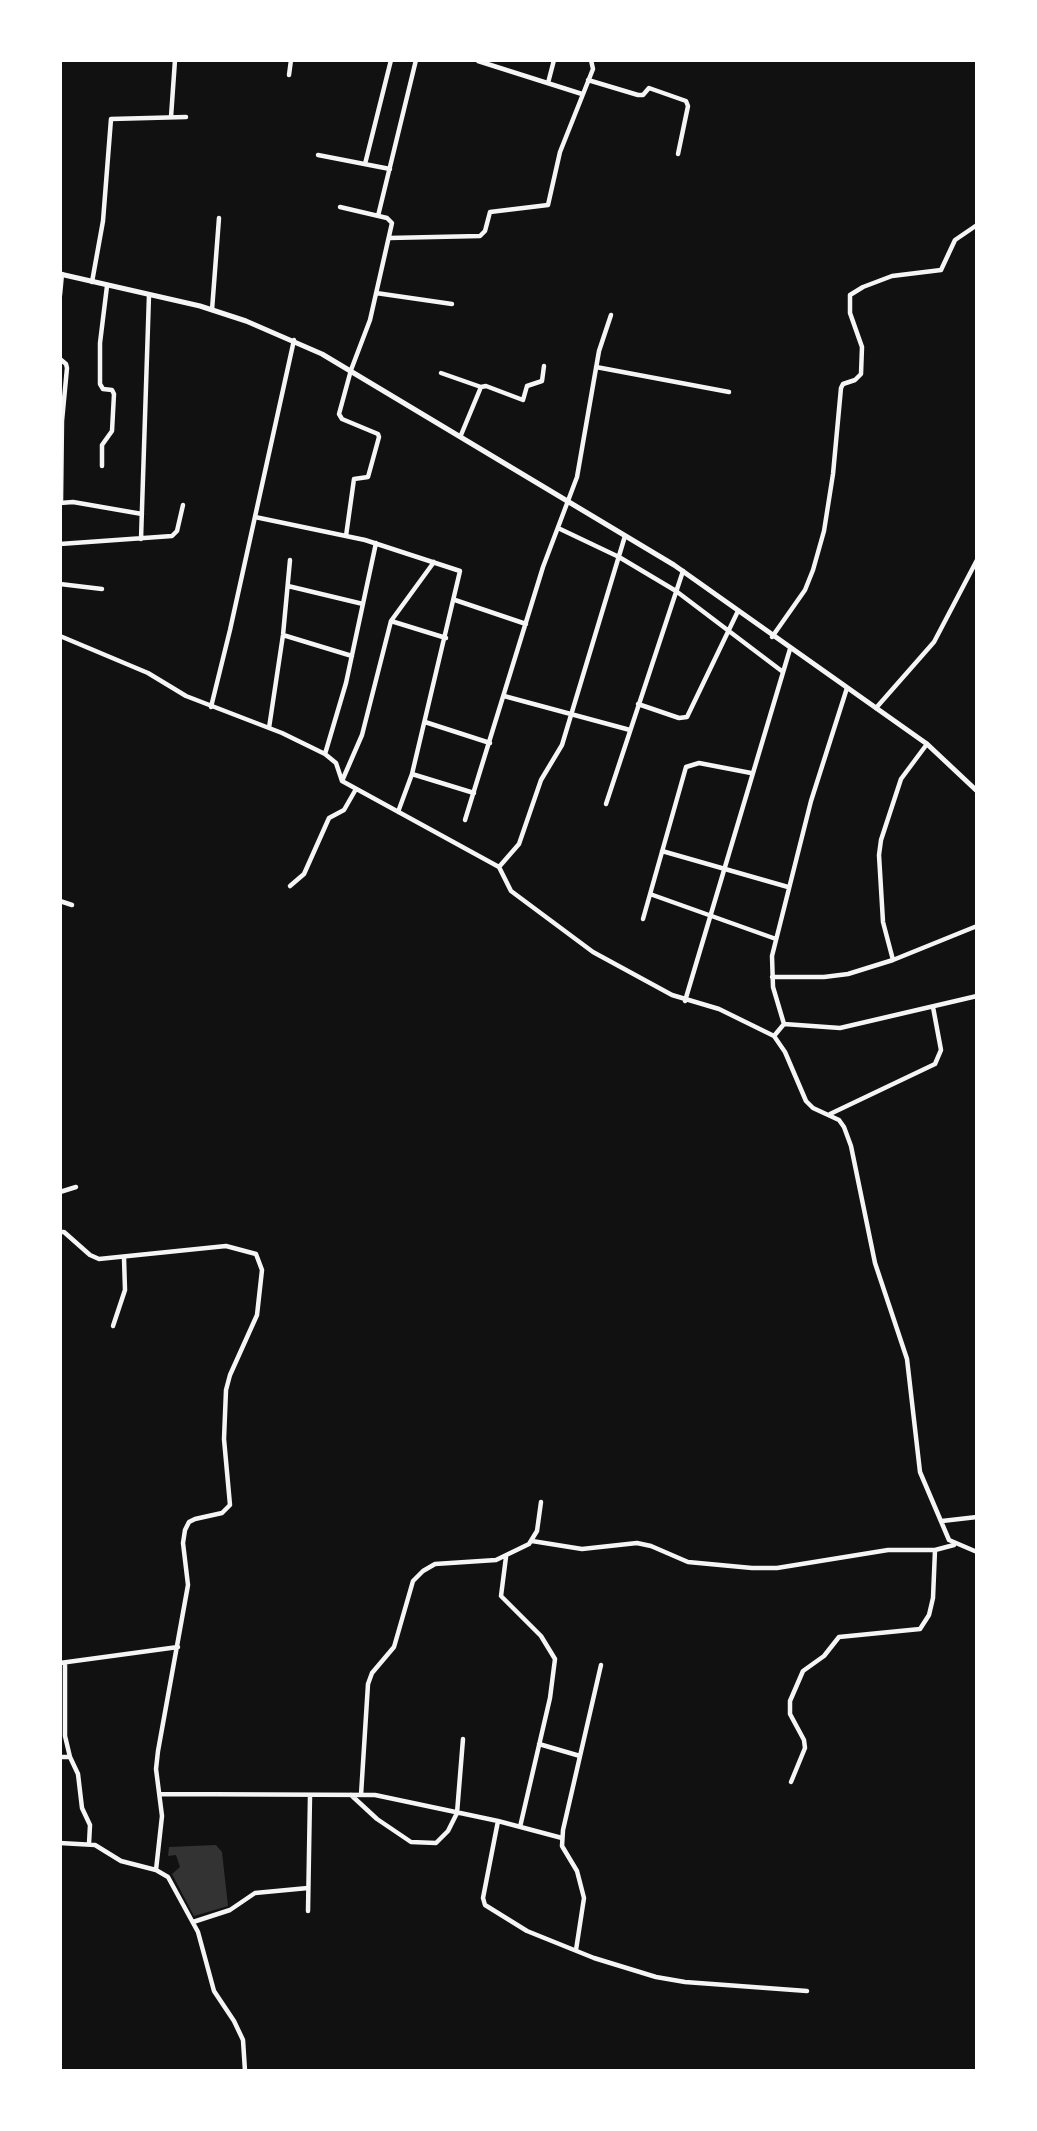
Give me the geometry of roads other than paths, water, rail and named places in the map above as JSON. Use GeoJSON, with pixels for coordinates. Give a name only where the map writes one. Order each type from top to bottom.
{"type":"FeatureCollection","features":[{"type":"Feature","properties":{"kind":"street"},"geometry":{"type":"LineString","coordinates":[[171,117],[176,60]]}},
{"type":"Feature","properties":{"kind":"street"},"geometry":{"type":"LineString","coordinates":[[289,75],[291,60]]}},
{"type":"Feature","properties":{"kind":"street"},"geometry":{"type":"LineString","coordinates":[[365,164],[391,60]]}},
{"type":"Feature","properties":{"kind":"street"},"geometry":{"type":"LineString","coordinates":[[378,216],[416,60]]}},
{"type":"Feature","properties":{"kind":"street"},"geometry":{"type":"LineString","coordinates":[[548,83],[554,60]]}},
{"type":"Feature","properties":{"kind":"street"},"geometry":{"type":"LineString","coordinates":[[389,238],[480,237],[485,231],[490,212],[548,205],[560,152],[588,81],[593,64],[591,60]]}},
{"type":"Feature","properties":{"kind":"street"},"geometry":{"type":"LineString","coordinates":[[478,61],[582,94]]}},
{"type":"Feature","properties":{"kind":"street"},"geometry":{"type":"LineString","coordinates":[[588,81],[641,96],[649,88],[686,101],[687,110],[678,154]]}},
{"type":"Feature","properties":{"kind":"street"},"geometry":{"type":"LineString","coordinates":[[92,282],[103,221],[110,121],[113,118],[186,117]]}},
{"type":"Feature","properties":{"kind":"street"},"geometry":{"type":"LineString","coordinates":[[318,154],[390,169]]}},
{"type":"Feature","properties":{"kind":"street"},"geometry":{"type":"LineString","coordinates":[[340,207],[391,220],[368,329],[351,370],[340,417],[378,434],[368,477],[354,479],[346,536]]}},
{"type":"Feature","properties":{"kind":"street"},"geometry":{"type":"LineString","coordinates":[[212,310],[219,218]]}},
{"type":"Feature","properties":{"kind":"street"},"geometry":{"type":"LineString","coordinates":[[772,637],[805,590],[813,570],[824,531],[833,474],[842,388],[843,384],[855,380],[861,374],[862,347],[850,313],[850,296],[863,286],[892,276],[941,270],[955,240],[977,225]]}},
{"type":"Feature","properties":{"kind":"street"},"geometry":{"type":"LineString","coordinates":[[60,295],[61,274],[212,310],[294,340],[351,370],[683,571],[790,650],[927,744],[977,790]]}},
{"type":"Feature","properties":{"kind":"street"},"geometry":{"type":"LineString","coordinates":[[102,466],[102,445],[112,431],[114,394],[112,390],[103,389],[100,384],[100,344],[107,286]]}},
{"type":"Feature","properties":{"kind":"street"},"geometry":{"type":"LineString","coordinates":[[376,293],[453,304]]}},
{"type":"Feature","properties":{"kind":"street"},"geometry":{"type":"LineString","coordinates":[[141,539],[149,295]]}},
{"type":"Feature","properties":{"kind":"street"},"geometry":{"type":"LineString","coordinates":[[465,820],[526,624],[558,528],[570,501],[583,454],[596,367],[611,315]]}},
{"type":"Feature","properties":{"kind":"street"},"geometry":{"type":"LineString","coordinates":[[211,707],[294,340]]}},
{"type":"Feature","properties":{"kind":"street"},"geometry":{"type":"LineString","coordinates":[[60,359],[67,368],[62,421],[60,503],[73,502],[142,514]]}},
{"type":"Feature","properties":{"kind":"street"},"geometry":{"type":"LineString","coordinates":[[441,373],[523,400],[527,386],[542,381],[544,366]]}},
{"type":"Feature","properties":{"kind":"street"},"geometry":{"type":"LineString","coordinates":[[596,367],[729,392]]}},
{"type":"Feature","properties":{"kind":"street"},"geometry":{"type":"LineString","coordinates":[[461,435],[481,387]]}},
{"type":"Feature","properties":{"kind":"street"},"geometry":{"type":"LineString","coordinates":[[60,544],[175,535],[183,505]]}},
{"type":"Feature","properties":{"kind":"street"},"geometry":{"type":"LineString","coordinates":[[255,517],[376,543],[460,572],[412,774],[398,812]]}},
{"type":"Feature","properties":{"kind":"street"},"geometry":{"type":"LineString","coordinates":[[558,528],[619,557],[676,591],[783,672]]}},
{"type":"Feature","properties":{"kind":"street"},"geometry":{"type":"LineString","coordinates":[[499,867],[519,844],[541,780],[562,745],[625,536]]}},
{"type":"Feature","properties":{"kind":"street"},"geometry":{"type":"LineString","coordinates":[[325,754],[352,656],[376,543]]}},
{"type":"Feature","properties":{"kind":"street"},"geometry":{"type":"LineString","coordinates":[[268,728],[283,635],[290,560]]}},
{"type":"Feature","properties":{"kind":"street"},"geometry":{"type":"LineString","coordinates":[[876,708],[934,642],[977,561]]}},
{"type":"Feature","properties":{"kind":"street"},"geometry":{"type":"LineString","coordinates":[[342,781],[362,735],[391,621],[434,562]]}},
{"type":"Feature","properties":{"kind":"street"},"geometry":{"type":"LineString","coordinates":[[606,804],[683,571]]}},
{"type":"Feature","properties":{"kind":"street"},"geometry":{"type":"LineString","coordinates":[[60,584],[102,589]]}},
{"type":"Feature","properties":{"kind":"street"},"geometry":{"type":"LineString","coordinates":[[288,586],[363,604]]}},
{"type":"Feature","properties":{"kind":"street"},"geometry":{"type":"LineString","coordinates":[[455,600],[526,624]]}},
{"type":"Feature","properties":{"kind":"street"},"geometry":{"type":"LineString","coordinates":[[638,704],[679,718],[687,717],[738,611]]}},
{"type":"Feature","properties":{"kind":"street"},"geometry":{"type":"LineString","coordinates":[[391,621],[446,638]]}},
{"type":"Feature","properties":{"kind":"street"},"geometry":{"type":"LineString","coordinates":[[283,635],[352,656]]}},
{"type":"Feature","properties":{"kind":"street"},"geometry":{"type":"LineString","coordinates":[[60,636],[148,673],[186,696],[268,728],[325,754],[336,763],[338,776],[342,781],[499,867],[511,891],[572,939],[627,971],[685,1000],[719,1009],[774,1036],[785,1052],[806,1101],[813,1108],[830,1114],[844,1127],[851,1146],[875,1263],[907,1359],[920,1472],[954,1545]]}},
{"type":"Feature","properties":{"kind":"street"},"geometry":{"type":"LineString","coordinates":[[685,1000],[712,916],[751,773],[790,650]]}},
{"type":"Feature","properties":{"kind":"street"},"geometry":{"type":"LineString","coordinates":[[784,1024],[772,977],[776,939],[811,801],[847,688]]}},
{"type":"Feature","properties":{"kind":"street"},"geometry":{"type":"LineString","coordinates":[[504,696],[630,730]]}},
{"type":"Feature","properties":{"kind":"street"},"geometry":{"type":"LineString","coordinates":[[425,722],[490,743]]}},
{"type":"Feature","properties":{"kind":"street"},"geometry":{"type":"LineString","coordinates":[[893,960],[883,922],[879,855],[881,840],[902,779],[927,744]]}},
{"type":"Feature","properties":{"kind":"street"},"geometry":{"type":"LineString","coordinates":[[643,920],[686,767],[699,763],[751,773]]}},
{"type":"Feature","properties":{"kind":"street"},"geometry":{"type":"LineString","coordinates":[[412,774],[474,794]]}},
{"type":"Feature","properties":{"kind":"street"},"geometry":{"type":"LineString","coordinates":[[290,886],[304,874],[329,818],[344,810],[356,789]]}},
{"type":"Feature","properties":{"kind":"street"},"geometry":{"type":"LineString","coordinates":[[662,851],[788,887]]}},
{"type":"Feature","properties":{"kind":"street"},"geometry":{"type":"LineString","coordinates":[[650,894],[776,939]]}},
{"type":"Feature","properties":{"kind":"street"},"geometry":{"type":"LineString","coordinates":[[60,901],[72,905]]}},
{"type":"Feature","properties":{"kind":"street"},"geometry":{"type":"LineString","coordinates":[[772,977],[825,978],[848,974],[893,960],[977,926]]}},
{"type":"Feature","properties":{"kind":"street"},"geometry":{"type":"LineString","coordinates":[[784,1024],[840,1028],[977,996]]}},
{"type":"Feature","properties":{"kind":"street"},"geometry":{"type":"LineString","coordinates":[[830,1114],[935,1064],[941,1050],[933,1007]]}},
{"type":"Feature","properties":{"kind":"street"},"geometry":{"type":"LineString","coordinates":[[774,1036],[784,1024]]}},
{"type":"Feature","properties":{"kind":"street"},"geometry":{"type":"LineString","coordinates":[[60,1192],[76,1187]]}},
{"type":"Feature","properties":{"kind":"street"},"geometry":{"type":"LineString","coordinates":[[60,1232],[64,1232],[90,1255],[99,1259],[226,1246],[256,1254],[262,1270],[257,1315],[230,1375],[226,1390],[225,1439],[230,1505],[222,1513],[195,1519],[185,1530],[183,1542],[188,1585],[156,1769],[162,1816],[156,1870]]}},
{"type":"Feature","properties":{"kind":"street"},"geometry":{"type":"LineString","coordinates":[[112,1326],[125,1290],[124,1258]]}},
{"type":"Feature","properties":{"kind":"street"},"geometry":{"type":"LineString","coordinates":[[361,1795],[368,1684],[372,1673],[394,1647],[413,1581],[435,1564],[482,1562],[506,1557],[532,1541],[537,1531],[541,1502]]}},
{"type":"Feature","properties":{"kind":"street"},"geometry":{"type":"LineString","coordinates":[[942,1521],[977,1517]]}},
{"type":"Feature","properties":{"kind":"street"},"geometry":{"type":"LineString","coordinates":[[532,1541],[582,1549],[637,1543],[651,1546],[688,1562],[752,1568],[777,1568],[888,1550],[935,1550],[954,1545],[977,1552]]}},
{"type":"Feature","properties":{"kind":"street"},"geometry":{"type":"LineString","coordinates":[[791,1782],[805,1748],[801,1733],[790,1714],[790,1701],[803,1671],[824,1656],[838,1636],[920,1629],[929,1615],[935,1589],[935,1550]]}},
{"type":"Feature","properties":{"kind":"street"},"geometry":{"type":"LineString","coordinates":[[506,1557],[501,1596],[541,1636],[555,1659],[552,1689],[520,1827]]}},
{"type":"Feature","properties":{"kind":"street"},"geometry":{"type":"LineString","coordinates":[[90,1844],[90,1825],[82,1808],[78,1774],[70,1757],[65,1736],[63,1664],[178,1647]]}},
{"type":"Feature","properties":{"kind":"street"},"geometry":{"type":"LineString","coordinates":[[576,1950],[584,1898],[582,1882],[567,1857],[562,1838],[601,1665]]}},
{"type":"Feature","properties":{"kind":"street"},"geometry":{"type":"LineString","coordinates":[[351,1795],[377,1819],[417,1844],[436,1843],[442,1839],[457,1813],[463,1739]]}},
{"type":"Feature","properties":{"kind":"street"},"geometry":{"type":"LineString","coordinates":[[539,1744],[580,1756]]}},
{"type":"Feature","properties":{"kind":"street"},"geometry":{"type":"LineString","coordinates":[[60,1757],[70,1757]]}},
{"type":"Feature","properties":{"kind":"street"},"geometry":{"type":"LineString","coordinates":[[160,1794],[361,1795],[498,1821],[562,1838]]}},
{"type":"Feature","properties":{"kind":"street"},"geometry":{"type":"LineString","coordinates":[[308,1911],[310,1796]]}},
{"type":"Feature","properties":{"kind":"street"},"geometry":{"type":"LineString","coordinates":[[498,1821],[483,1898],[485,1905],[527,1931],[656,1977],[685,1982],[807,1991]]}},
{"type":"Feature","properties":{"kind":"street"},"geometry":{"type":"LineString","coordinates":[[60,1843],[90,1844],[121,1861],[156,1870],[168,1877],[193,1922],[214,1991],[234,2021],[243,2040],[246,2071]]}},
{"type":"Feature","properties":{"kind":"street"},"geometry":{"type":"LineString","coordinates":[[193,1922],[230,1910],[255,1893],[308,1888]]}}]}
